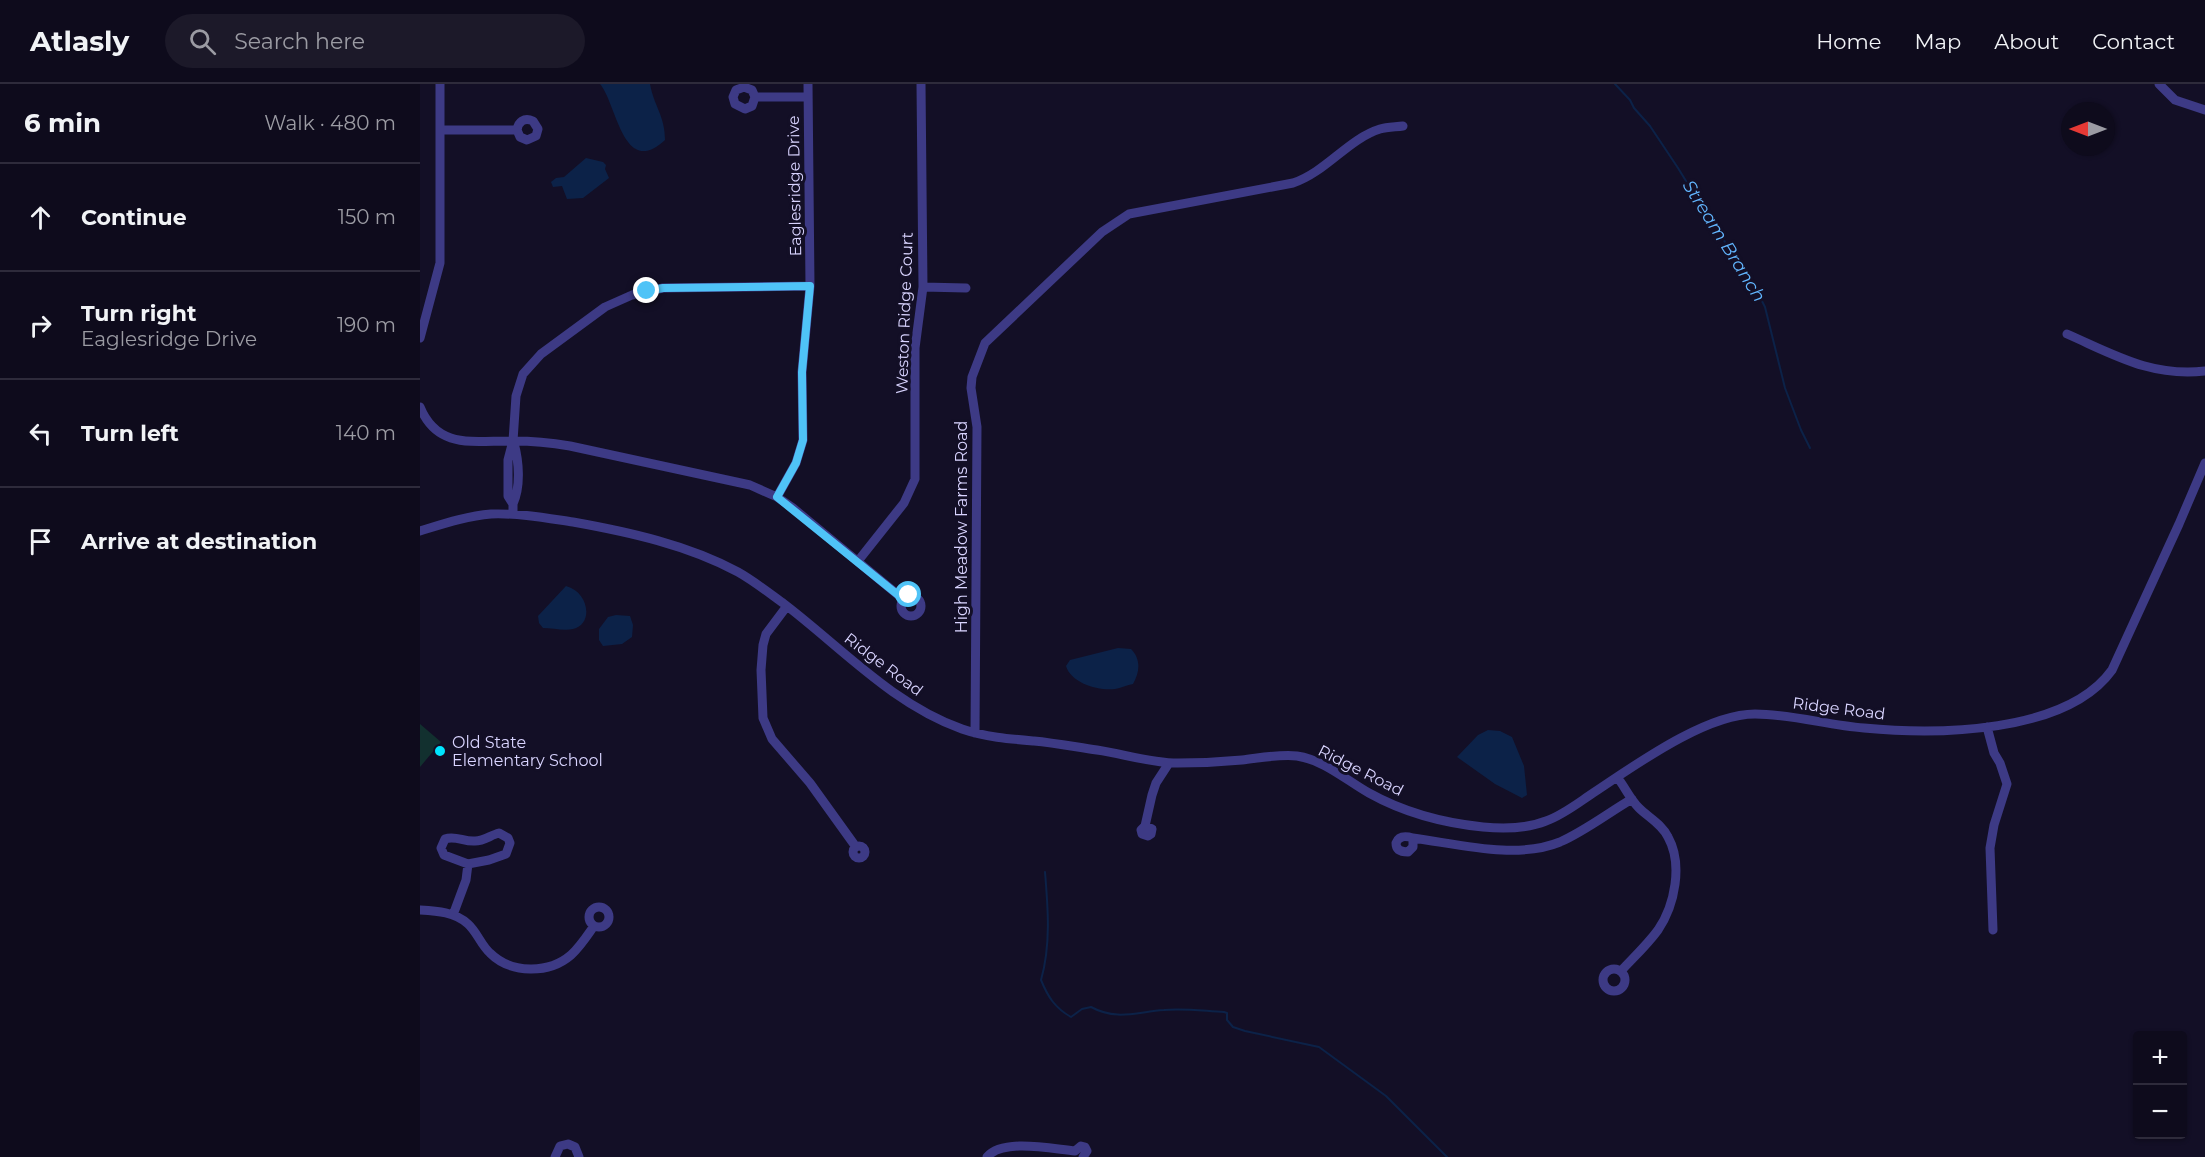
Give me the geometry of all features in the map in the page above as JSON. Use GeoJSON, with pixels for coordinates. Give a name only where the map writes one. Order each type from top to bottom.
{"type":"FeatureCollection","features":[{"type":"Feature","properties":{"kind":"street"},"geometry":{"type":"LineString","coordinates":[[420,338],[440,263],[440,84]]}},
{"type":"Feature","properties":{"kind":"street","name":"Eaglesridge Drive"},"geometry":{"type":"LineString","coordinates":[[777,497],[796,463],[803,440],[802,372],[810,286],[808,84]]}},
{"type":"Feature","properties":{"kind":"street","name":"Weston Ridge Court"},"geometry":{"type":"LineString","coordinates":[[858,561],[904,503],[915,479],[915,348],[923,287],[921,84]]}},
{"type":"Feature","properties":{"kind":"street"},"geometry":{"type":"LineString","coordinates":[[2159,84],[2175,100],[2205,110]]}},
{"type":"Feature","properties":{"kind":"street"},"geometry":{"type":"LineString","coordinates":[[755,98],[808,97]]}},
{"type":"Feature","properties":{"kind":"street","name":"High Meadow Farms Road"},"geometry":{"type":"LineString","coordinates":[[975,733],[977,427],[971,388],[975,366],[985,343],[1102,231],[1129,214],[1293,183],[1308,178],[1365,136],[1381,129],[1403,126]]}},
{"type":"Feature","properties":{"kind":"street"},"geometry":{"type":"LineString","coordinates":[[440,130],[517,130]]}},
{"type":"Feature","properties":{"kind":"street"},"geometry":{"type":"LineString","coordinates":[[513,509],[508,496],[508,460],[513,441],[518,384],[523,374],[541,354],[605,307],[632,295],[663,288],[810,286]]}},
{"type":"Feature","properties":{"kind":"street"},"geometry":{"type":"LineString","coordinates":[[923,287],[966,288]]}},
{"type":"Feature","properties":{"kind":"street"},"geometry":{"type":"LineString","coordinates":[[2067,334],[2140,366],[2176,373],[2205,371]]}},
{"type":"Feature","properties":{"kind":"street"},"geometry":{"type":"LineString","coordinates":[[420,407],[436,429],[456,440],[513,441],[570,446],[750,485],[777,497],[903,599]]}},
{"type":"Feature","properties":{"kind":"street","name":"Ridge Road"},"geometry":{"type":"LineString","coordinates":[[420,531],[513,509],[532,515],[633,534],[694,553],[743,575],[787,606],[898,696],[925,713],[975,733],[1169,763],[1274,756],[1301,757],[1323,764],[1370,794],[1394,806],[1460,824],[1486,827],[1529,826],[1545,822],[1569,809],[1683,738],[1715,722],[1744,715],[1796,717],[1859,728],[1896,730],[1988,726],[2019,722],[2059,709],[2089,694],[2104,681],[2112,670],[2205,463]]}},
{"type":"Feature","properties":{"kind":"street"},"geometry":{"type":"LineString","coordinates":[[787,606],[771,626],[763,645],[760,686],[763,718],[772,739],[810,783],[856,847]]}},
{"type":"Feature","properties":{"kind":"street"},"geometry":{"type":"LineString","coordinates":[[1988,726],[1994,753],[2007,784],[1989,848],[1993,930]]}},
{"type":"Feature","properties":{"kind":"street"},"geometry":{"type":"LineString","coordinates":[[1145,826],[1156,783],[1169,763]]}},
{"type":"Feature","properties":{"kind":"street"},"geometry":{"type":"LineString","coordinates":[[1617,777],[1632,799],[1668,835],[1675,854],[1676,876],[1672,899],[1664,921],[1648,943],[1621,972]]}},
{"type":"Feature","properties":{"kind":"street"},"geometry":{"type":"LineString","coordinates":[[1413,838],[1515,851],[1541,848],[1574,834],[1632,799]]}},
{"type":"Feature","properties":{"kind":"street"},"geometry":{"type":"LineString","coordinates":[[499,833],[508,838],[510,843],[506,854],[489,861],[468,864],[444,855],[441,848],[445,839],[452,837],[466,841],[479,841],[499,833]]}},
{"type":"Feature","properties":{"kind":"street"},"geometry":{"type":"LineString","coordinates":[[453,915],[466,880],[468,864]]}},
{"type":"Feature","properties":{"kind":"street"},"geometry":{"type":"LineString","coordinates":[[420,910],[453,915],[469,925],[492,955],[515,967],[526,969],[551,966],[560,962],[578,947],[594,926]]}},
{"type":"Feature","properties":{"kind":"street"},"geometry":{"type":"LineString","coordinates":[[555,1157],[560,1146],[568,1144],[575,1147],[579,1157]]}},
{"type":"Feature","properties":{"kind":"street"},"geometry":{"type":"LineString","coordinates":[[987,1157],[996,1149],[1011,1146],[1079,1155]]}},
{"type":"Feature","properties":{"kind":"green space"},"geometry":{"type":"Polygon","coordinates":[[[420,724],[441,742],[420,767],[420,724]]]}},
{"type":"Feature","properties":{"kind":"water"},"geometry":{"type":"Polygon","coordinates":[[[600,84],[650,84],[663,124],[665,140],[651,150],[640,151],[630,145],[600,84]]]}},
{"type":"Feature","properties":{"kind":"water"},"geometry":{"type":"Polygon","coordinates":[[[586,158],[603,162],[609,178],[583,198],[567,199],[562,186],[553,187],[551,182],[556,178],[564,177],[586,158]]]}},
{"type":"Feature","properties":{"kind":"water"},"geometry":{"type":"Polygon","coordinates":[[[566,586],[574,589],[584,601],[586,615],[584,621],[573,629],[543,628],[538,616],[566,586]]]}},
{"type":"Feature","properties":{"kind":"water"},"geometry":{"type":"Polygon","coordinates":[[[630,616],[633,625],[632,637],[622,644],[603,646],[599,640],[599,629],[608,617],[630,616]]]}},
{"type":"Feature","properties":{"kind":"water"},"geometry":{"type":"Polygon","coordinates":[[[1118,648],[1131,649],[1137,657],[1138,670],[1133,684],[1115,689],[1093,687],[1073,677],[1066,666],[1070,660],[1118,648]]]}},
{"type":"Feature","properties":{"kind":"water"},"geometry":{"type":"Polygon","coordinates":[[[1488,730],[1500,731],[1512,737],[1524,766],[1527,795],[1522,798],[1495,784],[1457,757],[1478,735],[1488,730]]]}},
{"type":"Feature","properties":{"kind":"waterway","name":"Stream Branch"},"geometry":{"type":"LineString","coordinates":[[1615,84],[1650,126],[1710,220],[1719,229],[1728,249],[1733,251],[1745,268],[1765,307],[1785,388],[1810,448]]}},
{"type":"Feature","properties":{"kind":"waterway"},"geometry":{"type":"LineString","coordinates":[[1045,872],[1048,913],[1046,953],[1041,980],[1053,1002],[1065,1014],[1071,1017],[1082,1009],[1091,1007],[1118,1015],[1171,1009],[1224,1012],[1227,1013],[1227,1020],[1233,1027],[1319,1047],[1386,1096],[1447,1157]]}},
{"type":"Feature","properties":{"kind":"place","name":"Old State Elementary School"},"geometry":{"type":"Point","coordinates":[440,751]}},
{"type":"Feature","properties":{"kind":"route"},"geometry":{"type":"LineString","coordinates":[[647,291],[663,288],[810,286],[802,372],[803,440],[796,463],[777,497],[903,599],[909,595]]}}]}
